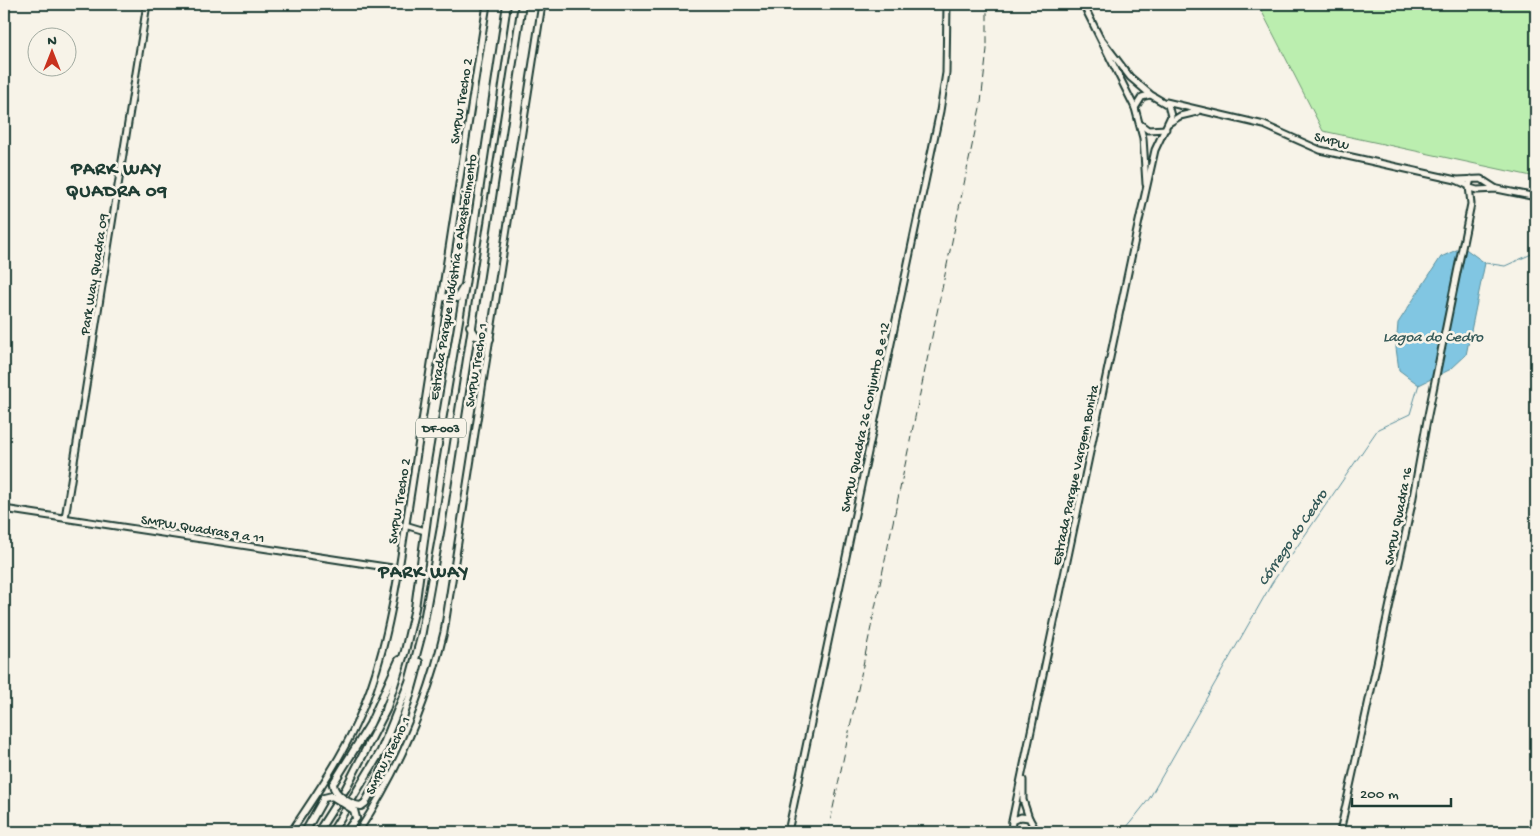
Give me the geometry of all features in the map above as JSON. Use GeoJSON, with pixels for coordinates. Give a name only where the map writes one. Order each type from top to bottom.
{"type":"FeatureCollection","features":[{"type":"Feature","properties":{"kind":"highway","name":"Estrada Parque Indústria e Abastecimento"},"geometry":{"type":"LineString","coordinates":[[318,832],[346,788],[386,710],[405,651],[415,608],[425,531],[465,285],[507,4]]}},
{"type":"Feature","properties":{"kind":"highway","name":"Estrada Parque Indústria e Abastecimento"},"geometry":{"type":"LineString","coordinates":[[332,832],[381,752],[408,682],[421,637],[441,527],[470,325],[522,4]]}},
{"type":"Feature","properties":{"kind":"highway"},"geometry":{"type":"LineString","coordinates":[[442,298],[457,298],[465,285]]}},
{"type":"Feature","properties":{"kind":"highway"},"geometry":{"type":"LineString","coordinates":[[442,298],[454,302],[460,316]]}},
{"type":"Feature","properties":{"kind":"highway"},"geometry":{"type":"LineString","coordinates":[[470,325],[476,336],[490,340]]}},
{"type":"Feature","properties":{"kind":"highway"},"geometry":{"type":"LineString","coordinates":[[467,348],[476,340],[490,340]]}},
{"type":"Feature","properties":{"kind":"highway"},"geometry":{"type":"LineString","coordinates":[[405,651],[370,724],[333,784],[336,793],[358,806],[365,803],[387,760],[408,702],[419,660],[421,637]]}},
{"type":"Feature","properties":{"kind":"highway"},"geometry":{"type":"LineString","coordinates":[[305,832],[324,798],[332,796],[354,810],[356,818],[346,832]]}},
{"type":"Feature","properties":{"kind":"street","name":"Park Way Quadra 09"},"geometry":{"type":"LineString","coordinates":[[65,518],[147,4]]}},
{"type":"Feature","properties":{"kind":"street","name":"SMPW Trecho 2"},"geometry":{"type":"LineString","coordinates":[[291,832],[333,768],[356,724],[383,648],[399,569],[487,4]]}},
{"type":"Feature","properties":{"kind":"street","name":"SMPW Trecho 1"},"geometry":{"type":"LineString","coordinates":[[358,832],[406,747],[433,677],[445,626],[542,4]]}},
{"type":"Feature","properties":{"kind":"street","name":"SMPW Quadra 26 Conjunto 8 e 12"},"geometry":{"type":"LineString","coordinates":[[788,832],[940,111],[946,74],[947,4]]}},
{"type":"Feature","properties":{"kind":"street","name":"Estrada Parque Vargem Bonita"},"geometry":{"type":"LineString","coordinates":[[1084,4],[1135,108],[1145,151],[1146,192]]}},
{"type":"Feature","properties":{"kind":"street","name":"Estrada Parque Vargem Bonita"},"geometry":{"type":"LineString","coordinates":[[1102,40],[1130,77],[1151,95],[1165,102]]}},
{"type":"Feature","properties":{"kind":"street"},"geometry":{"type":"LineString","coordinates":[[1135,108],[1142,97],[1151,95]]}},
{"type":"Feature","properties":{"kind":"street"},"geometry":{"type":"LineString","coordinates":[[1140,124],[1148,130],[1168,126],[1171,112],[1165,102]]}},
{"type":"Feature","properties":{"kind":"street","name":"SMPW"},"geometry":{"type":"LineString","coordinates":[[1165,102],[1264,125],[1320,150],[1456,180],[1469,187],[1482,190],[1497,189]]}},
{"type":"Feature","properties":{"kind":"street","name":"SMPW"},"geometry":{"type":"LineString","coordinates":[[1168,126],[1180,116],[1205,112]]}},
{"type":"Feature","properties":{"kind":"street","name":"Estrada Parque Vargem Bonita"},"geometry":{"type":"LineString","coordinates":[[1011,832],[1155,150],[1168,126]]}},
{"type":"Feature","properties":{"kind":"street"},"geometry":{"type":"LineString","coordinates":[[1469,187],[1471,179]]}},
{"type":"Feature","properties":{"kind":"street","name":"SMPW"},"geometry":{"type":"LineString","coordinates":[[1456,180],[1481,179],[1497,189]]}},
{"type":"Feature","properties":{"kind":"street","name":"SMPW Quadra 16"},"geometry":{"type":"LineString","coordinates":[[1472,204],[1485,182]]}},
{"type":"Feature","properties":{"kind":"street","name":"SMPW Quadra 16"},"geometry":{"type":"LineString","coordinates":[[1340,832],[1409,516],[1426,420],[1472,204],[1469,187]]}},
{"type":"Feature","properties":{"kind":"street"},"geometry":{"type":"LineString","coordinates":[[1497,189],[1536,197]]}},
{"type":"Feature","properties":{"kind":"street","name":"SMPW Quadras 9 a 11"},"geometry":{"type":"LineString","coordinates":[[4,509],[399,569]]}},
{"type":"Feature","properties":{"kind":"street"},"geometry":{"type":"LineString","coordinates":[[405,526],[425,531]]}},
{"type":"Feature","properties":{"kind":"street","name":"Estrada Parque Vargem Bonita"},"geometry":{"type":"LineString","coordinates":[[1025,762],[1023,800],[1033,829]]}},
{"type":"Feature","properties":{"kind":"street"},"geometry":{"type":"LineString","coordinates":[[1012,822],[1018,818],[1029,818]]}},
{"type":"Feature","properties":{"kind":"street"},"geometry":{"type":"LineString","coordinates":[[1033,829],[1039,832]]}},
{"type":"Feature","properties":{"kind":"green space"},"geometry":{"type":"Polygon","coordinates":[[[1258,4],[1536,4],[1536,177],[1323,131],[1258,4]]]}},
{"type":"Feature","properties":{"kind":"water","name":"Lagoa do Cedro"},"geometry":{"type":"Polygon","coordinates":[[[1463,247],[1485,263],[1466,355],[1451,369],[1419,385],[1399,370],[1396,348],[1398,323],[1441,257],[1463,247]]]}},
{"type":"Feature","properties":{"kind":"waterway","name":"Córrego do Cedro"},"geometry":{"type":"LineString","coordinates":[[1485,263],[1505,266],[1536,252]]}},
{"type":"Feature","properties":{"kind":"waterway","name":"Córrego do Cedro"},"geometry":{"type":"LineString","coordinates":[[1123,832],[1149,799],[1272,583],[1378,429],[1410,414],[1419,384]]}},
{"type":"Feature","properties":{"kind":"railway"},"geometry":{"type":"LineString","coordinates":[[828,832],[981,103],[987,49],[987,4]]}},
{"type":"Feature","properties":{"kind":"district","name":"PARK WAY QUADRA 09"},"geometry":{"type":"Point","coordinates":[117,178]}},
{"type":"Feature","properties":{"kind":"district","name":"PARK WAY"},"geometry":{"type":"Point","coordinates":[424,570]}}]}
